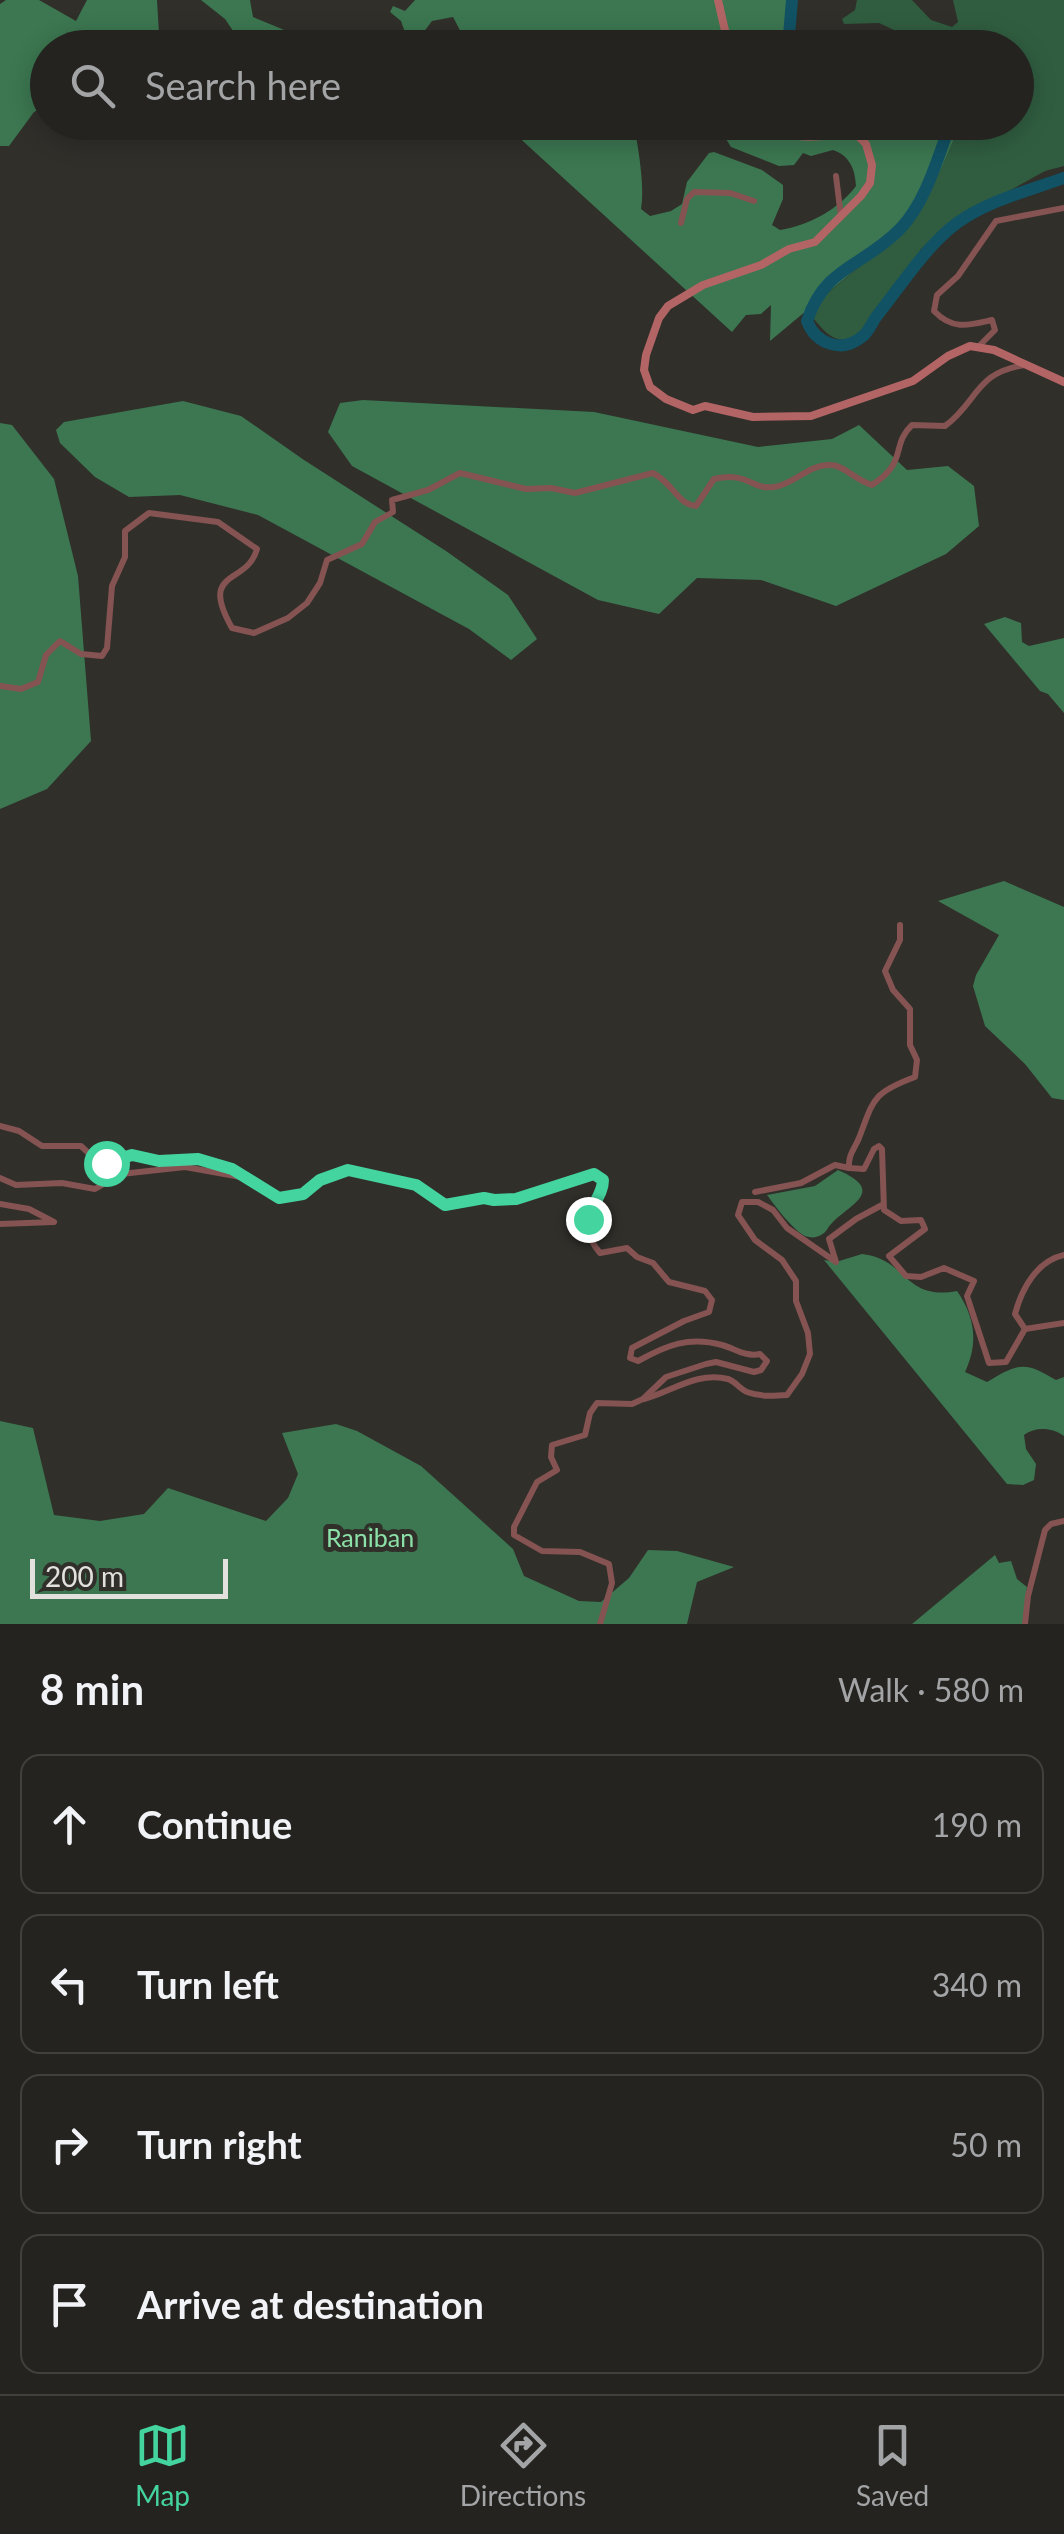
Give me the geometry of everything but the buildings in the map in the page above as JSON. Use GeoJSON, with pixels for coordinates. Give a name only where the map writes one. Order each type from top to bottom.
{"type":"FeatureCollection","features":[{"type":"Feature","properties":{"kind":"street"},"geometry":{"type":"LineString","coordinates":[[718,0],[725,30]]}},
{"type":"Feature","properties":{"kind":"street"},"geometry":{"type":"LineString","coordinates":[[862,140],[872,174],[870,183],[815,242],[703,286],[668,306],[659,318],[646,354],[644,370],[650,387],[666,399],[693,410],[704,406],[753,417],[811,416],[882,394],[925,374],[958,350],[978,347],[994,350],[1064,382]]}},
{"type":"Feature","properties":{"kind":"street"},"geometry":{"type":"LineString","coordinates":[[836,176],[841,218]]}},
{"type":"Feature","properties":{"kind":"street"},"geometry":{"type":"LineString","coordinates":[[680,223],[686,199],[694,192],[730,192],[754,202]]}},
{"type":"Feature","properties":{"kind":"street"},"geometry":{"type":"LineString","coordinates":[[978,347],[992,336],[992,320],[971,326],[948,323],[934,311],[938,295],[958,276],[996,221],[1064,208]]}},
{"type":"Feature","properties":{"kind":"street"},"geometry":{"type":"LineString","coordinates":[[0,686],[20,689],[38,682],[46,655],[60,641],[81,654],[102,656],[112,586],[125,556],[124,532],[149,514],[218,522],[258,548],[255,556],[225,582],[220,593],[221,608],[232,628],[254,633],[288,618],[307,603],[320,583],[327,560],[362,544],[375,522],[394,512],[392,500],[428,490],[460,472],[526,489],[551,488],[575,493],[653,472],[667,480],[680,500],[690,506],[696,506],[714,479],[733,474],[770,488],[789,483],[799,473],[830,465],[872,485],[899,460],[900,441],[912,426],[945,426],[984,380],[1028,365]]}},
{"type":"Feature","properties":{"kind":"street"},"geometry":{"type":"LineString","coordinates":[[850,1168],[848,1158],[868,1108],[896,1084],[915,1077],[910,1009],[893,990],[885,971],[900,940],[900,925]]}},
{"type":"Feature","properties":{"kind":"street"},"geometry":{"type":"LineString","coordinates":[[0,1126],[19,1131],[42,1146],[82,1146],[98,1162],[132,1155],[159,1161],[198,1159],[232,1169],[279,1198],[303,1194],[320,1180],[348,1170],[416,1185],[445,1205],[484,1198],[516,1199],[594,1174],[603,1180],[588,1219],[595,1249],[600,1253],[627,1248],[636,1258],[653,1263],[670,1282],[705,1291],[712,1300],[709,1312],[632,1348],[630,1358],[638,1360],[674,1342],[690,1341],[723,1345],[746,1355],[760,1354],[766,1361],[761,1370],[754,1372],[727,1364],[706,1364],[666,1377],[643,1399]]}},
{"type":"Feature","properties":{"kind":"street"},"geometry":{"type":"LineString","coordinates":[[756,1192],[801,1183],[835,1165],[864,1169],[879,1146],[884,1210],[901,1221],[921,1220],[924,1229],[889,1256],[906,1276],[921,1276],[944,1268],[974,1281],[966,1296],[988,1364],[1006,1362],[1025,1329]]}},
{"type":"Feature","properties":{"kind":"street"},"geometry":{"type":"LineString","coordinates":[[0,1178],[16,1185],[62,1183],[96,1189],[121,1174],[185,1168],[242,1177]]}},
{"type":"Feature","properties":{"kind":"street"},"geometry":{"type":"LineString","coordinates":[[600,1624],[612,1584],[609,1564],[580,1552],[542,1551],[517,1538],[514,1527],[536,1482],[557,1470],[550,1456],[552,1445],[585,1435],[590,1413],[597,1403],[632,1404],[699,1378],[730,1379],[754,1394],[787,1395],[810,1354],[808,1333],[796,1301],[796,1281],[782,1260],[755,1240],[738,1215],[742,1202],[758,1202],[773,1210],[786,1228],[836,1262],[829,1240],[856,1218],[882,1205]]}},
{"type":"Feature","properties":{"kind":"street"},"geometry":{"type":"LineString","coordinates":[[0,1204],[29,1209],[54,1222],[0,1224]]}},
{"type":"Feature","properties":{"kind":"street"},"geometry":{"type":"LineString","coordinates":[[1025,1329],[1015,1314],[1021,1293],[1052,1258],[1064,1254]]}},
{"type":"Feature","properties":{"kind":"street"},"geometry":{"type":"LineString","coordinates":[[1025,1329],[1064,1324]]}},
{"type":"Feature","properties":{"kind":"street"},"geometry":{"type":"LineString","coordinates":[[1025,1624],[1028,1596],[1046,1530],[1051,1524],[1064,1521]]}},
{"type":"Feature","properties":{"kind":"green space"},"geometry":{"type":"Polygon","coordinates":[[[6,0],[39,0],[76,21],[87,0],[157,0],[159,30],[30,30],[30,117],[9,146],[0,146],[0,4],[6,0]]]}},
{"type":"Feature","properties":{"kind":"green space"},"geometry":{"type":"Polygon","coordinates":[[[201,0],[250,0],[253,17],[284,30],[232,30],[201,0]]]}},
{"type":"Feature","properties":{"kind":"green space"},"geometry":{"type":"Polygon","coordinates":[[[415,0],[796,0],[792,30],[460,30],[453,17],[432,21],[425,30],[404,30],[401,21],[390,12],[393,6],[405,11],[415,0]]]}},
{"type":"Feature","properties":{"kind":"green space"},"geometry":{"type":"Polygon","coordinates":[[[857,0],[912,0],[931,20],[952,27],[958,22],[953,0],[1064,0],[1064,166],[1045,171],[955,221],[921,249],[904,278],[857,335],[843,340],[827,333],[813,318],[814,305],[909,225],[954,140],[1034,140],[1034,30],[894,30],[879,23],[844,24],[842,19],[855,10],[857,0]]]}},
{"type":"Feature","properties":{"kind":"green space"},"geometry":{"type":"Polygon","coordinates":[[[522,140],[636,140],[642,178],[641,209],[650,216],[682,204],[687,182],[709,153],[714,152],[762,170],[783,185],[783,199],[772,225],[780,230],[812,220],[841,202],[856,186],[850,164],[833,150],[811,156],[803,153],[794,165],[779,166],[731,147],[727,140],[954,140],[909,225],[770,341],[771,305],[761,314],[746,315],[732,332],[522,140]]]}},
{"type":"Feature","properties":{"kind":"green space"},"geometry":{"type":"Polygon","coordinates":[[[363,400],[594,412],[758,447],[832,439],[859,425],[907,470],[948,466],[974,486],[979,526],[946,554],[836,606],[761,580],[697,578],[659,614],[598,600],[352,466],[328,432],[340,403],[363,400]]]}},
{"type":"Feature","properties":{"kind":"green space"},"geometry":{"type":"Polygon","coordinates":[[[183,401],[241,416],[446,551],[508,595],[537,639],[511,660],[469,629],[258,515],[180,495],[129,497],[95,477],[60,443],[56,430],[64,422],[183,401]]]}},
{"type":"Feature","properties":{"kind":"green space"},"geometry":{"type":"Polygon","coordinates":[[[0,423],[12,425],[54,479],[78,576],[91,741],[47,789],[0,809],[0,423]]]}},
{"type":"Feature","properties":{"kind":"green space"},"geometry":{"type":"Polygon","coordinates":[[[1005,617],[1021,623],[1022,642],[1029,646],[1064,638],[1064,713],[1048,694],[1040,691],[984,624],[1005,617]]]}},
{"type":"Feature","properties":{"kind":"green space"},"geometry":{"type":"Polygon","coordinates":[[[1004,881],[1064,907],[1064,1100],[1052,1098],[1025,1064],[985,1026],[973,986],[999,935],[938,901],[1004,881]]]}},
{"type":"Feature","properties":{"kind":"green space"},"geometry":{"type":"Polygon","coordinates":[[[838,1170],[860,1184],[861,1197],[817,1237],[800,1233],[767,1195],[815,1186],[838,1170]]]}},
{"type":"Feature","properties":{"kind":"green space"},"geometry":{"type":"Polygon","coordinates":[[[862,1254],[889,1263],[926,1290],[957,1291],[973,1332],[965,1372],[987,1382],[1021,1367],[1056,1380],[1064,1377],[1064,1436],[1044,1429],[1024,1435],[1026,1449],[1036,1464],[1034,1480],[1023,1485],[1007,1484],[824,1260],[836,1262],[862,1254]]]}},
{"type":"Feature","properties":{"kind":"green space","name":"Raniban"},"geometry":{"type":"Polygon","coordinates":[[[0,1421],[33,1428],[54,1515],[100,1521],[144,1514],[168,1488],[266,1521],[288,1498],[298,1474],[282,1433],[336,1424],[357,1431],[421,1466],[513,1549],[524,1576],[579,1601],[601,1602],[629,1578],[648,1550],[677,1551],[734,1567],[697,1582],[687,1624],[0,1624],[0,1421]]]}},
{"type":"Feature","properties":{"kind":"green space"},"geometry":{"type":"Polygon","coordinates":[[[995,1555],[999,1563],[1011,1561],[1017,1579],[1027,1587],[1023,1624],[912,1624],[995,1555]]]}},
{"type":"Feature","properties":{"kind":"waterway"},"geometry":{"type":"LineString","coordinates":[[790,30],[792,0]]}},
{"type":"Feature","properties":{"kind":"waterway"},"geometry":{"type":"LineString","coordinates":[[944,140],[909,218],[886,242],[835,278],[815,303],[807,321],[823,341],[847,344],[863,336],[924,255],[957,223],[995,202],[1064,178]]}},
{"type":"Feature","properties":{"kind":"route"},"geometry":{"type":"LineString","coordinates":[[106,1163],[132,1155],[159,1161],[198,1159],[232,1169],[279,1198],[303,1194],[320,1180],[348,1170],[416,1185],[445,1205],[484,1198],[516,1199],[594,1174],[603,1180],[603,1188],[588,1219]]}}]}
